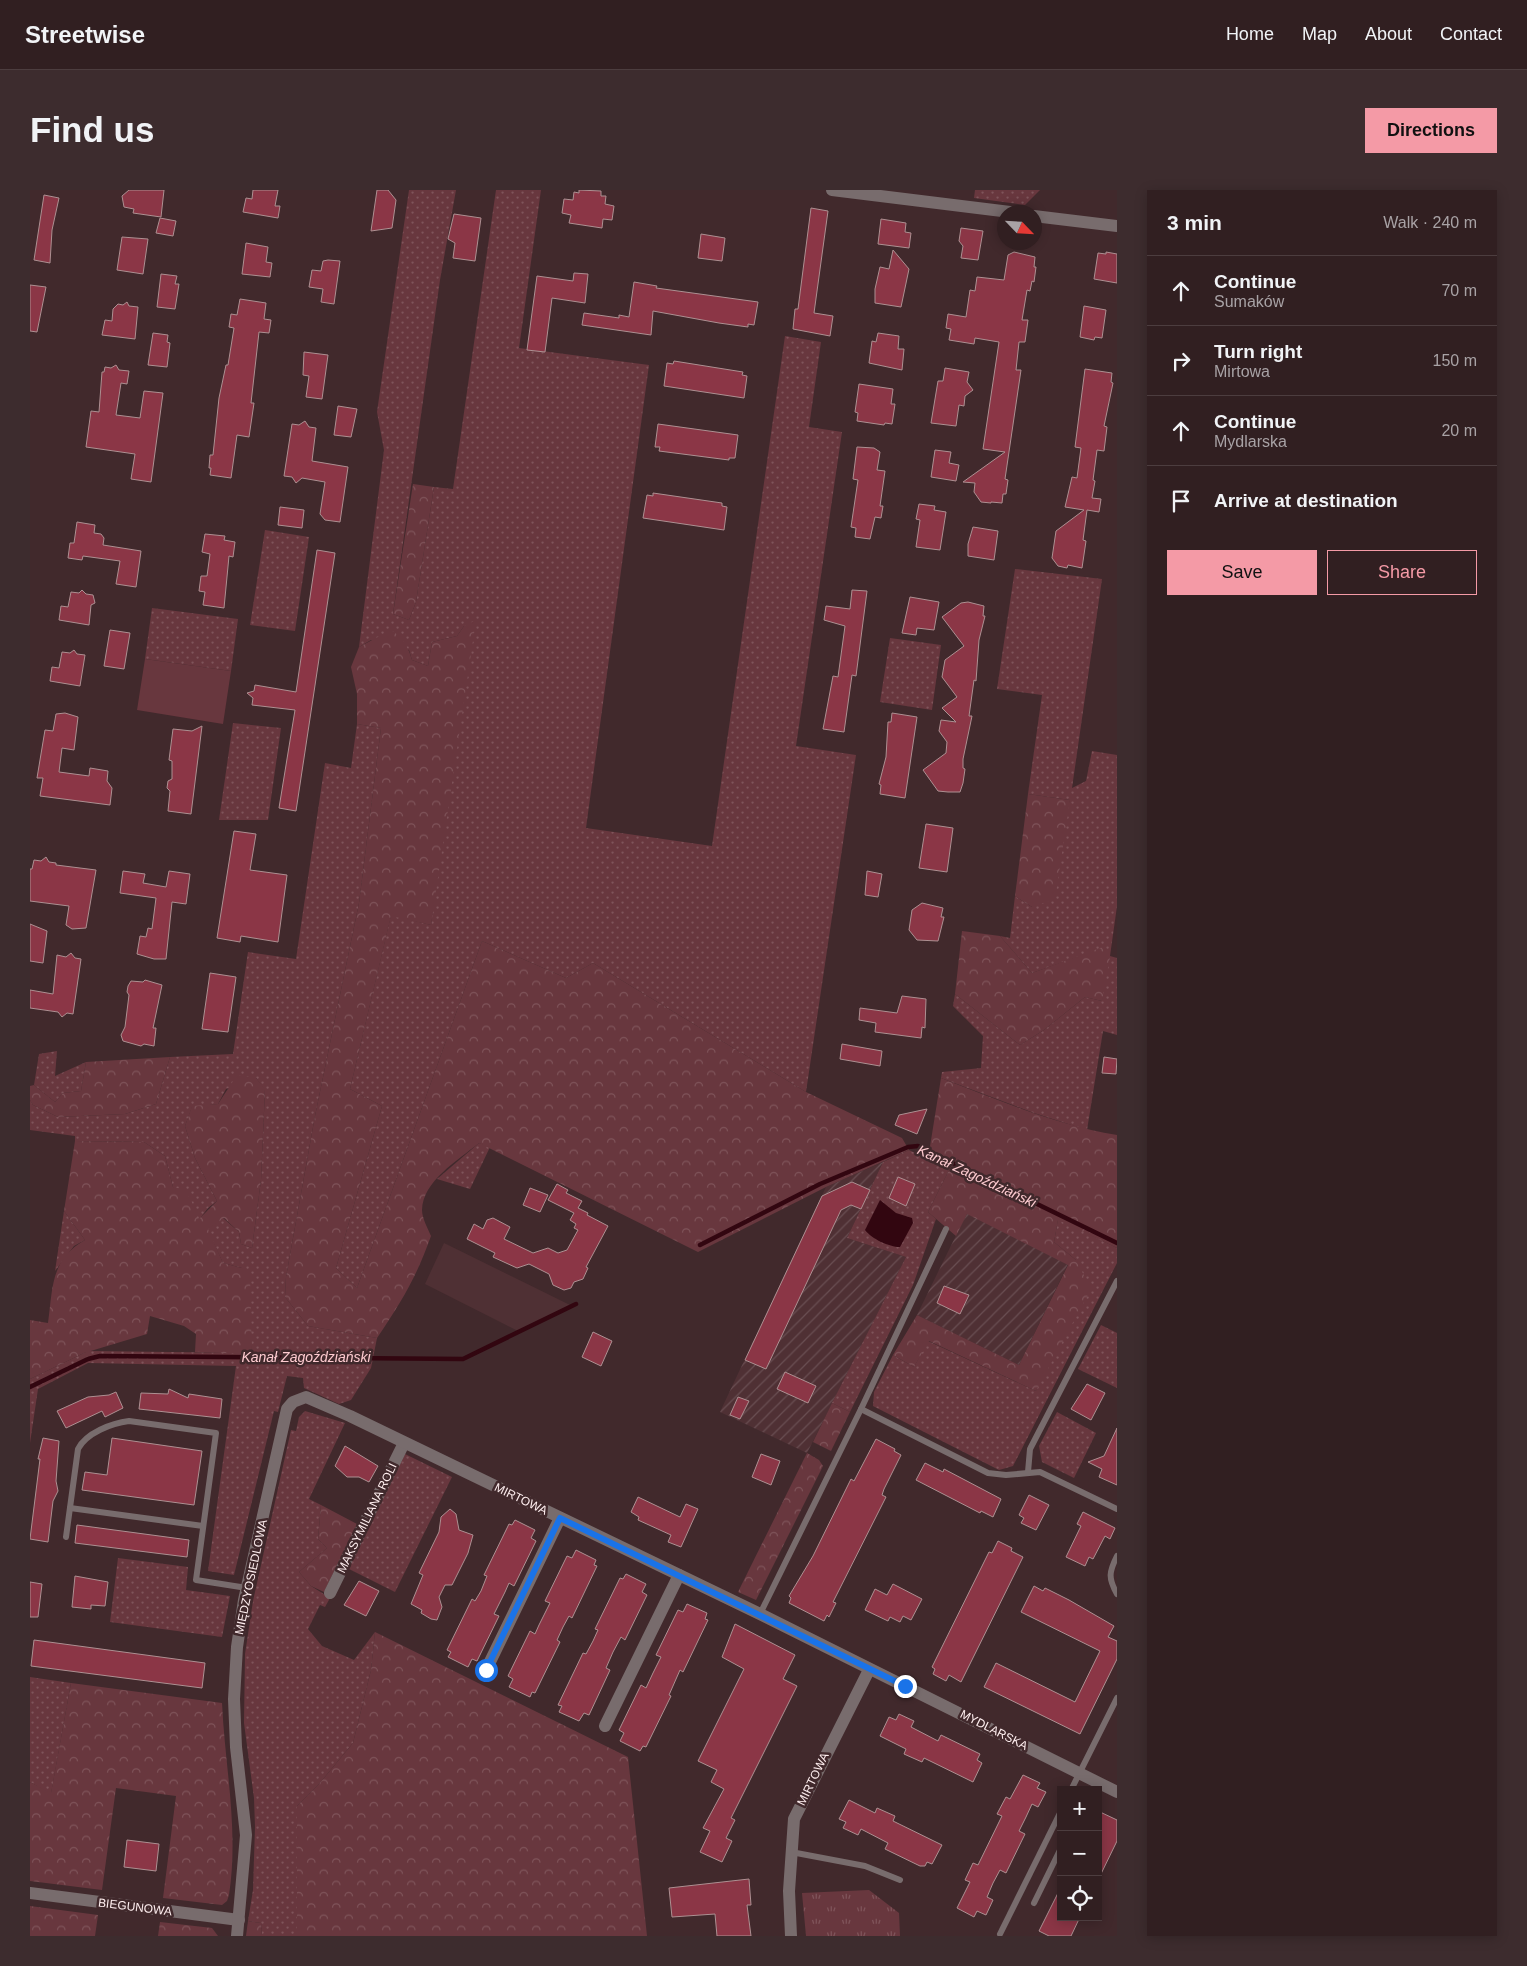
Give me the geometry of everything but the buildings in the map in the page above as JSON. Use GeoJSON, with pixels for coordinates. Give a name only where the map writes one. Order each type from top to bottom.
{"type":"FeatureCollection","features":[{"type":"Feature","properties":{"kind":"street"},"geometry":{"type":"LineString","coordinates":[[832,190],[997,210]]}},
{"type":"Feature","properties":{"kind":"street"},"geometry":{"type":"LineString","coordinates":[[1042,217],[1117,226]]}},
{"type":"Feature","properties":{"kind":"street","name":"MIRTOWA"},"geometry":{"type":"LineString","coordinates":[[293,1402],[306,1398],[404,1443],[760,1614],[869,1670],[794,1819],[790,1852],[791,1936]]}},
{"type":"Feature","properties":{"kind":"street","name":"MIĘDZYOSIEDLOWA"},"geometry":{"type":"LineString","coordinates":[[237,1936],[246,1835],[236,1747],[234,1699],[237,1647],[247,1588],[287,1409],[293,1402]]}},
{"type":"Feature","properties":{"kind":"street","name":"MAKSYMILIANA ROLI"},"geometry":{"type":"LineString","coordinates":[[330,1593],[404,1443]]}},
{"type":"Feature","properties":{"kind":"street"},"geometry":{"type":"LineString","coordinates":[[486,1670],[560,1518]]}},
{"type":"Feature","properties":{"kind":"street"},"geometry":{"type":"LineString","coordinates":[[605,1726],[679,1575]]}},
{"type":"Feature","properties":{"kind":"street","name":"MYDLARSKA"},"geometry":{"type":"LineString","coordinates":[[869,1670],[959,1711],[1079,1774],[1091,1785],[1117,1792]]}},
{"type":"Feature","properties":{"kind":"street","name":"BIEGUNOWA"},"geometry":{"type":"LineString","coordinates":[[30,1894],[239,1920]]}},
{"type":"Feature","properties":{"kind":"lane"},"geometry":{"type":"LineString","coordinates":[[760,1614],[861,1410],[946,1229]]}},
{"type":"Feature","properties":{"kind":"lane"},"geometry":{"type":"LineString","coordinates":[[1028,1472],[1030,1449],[1117,1281]]}},
{"type":"Feature","properties":{"kind":"lane"},"geometry":{"type":"LineString","coordinates":[[861,1410],[988,1472],[1006,1475],[1040,1472],[1117,1509]]}},
{"type":"Feature","properties":{"kind":"lane"},"geometry":{"type":"LineString","coordinates":[[66,1537],[78,1449],[85,1438],[120,1422],[129,1421],[216,1433],[196,1580],[247,1588]]}},
{"type":"Feature","properties":{"kind":"lane"},"geometry":{"type":"LineString","coordinates":[[70,1508],[203,1526]]}},
{"type":"Feature","properties":{"kind":"lane"},"geometry":{"type":"LineString","coordinates":[[1117,1556],[1111,1568],[1110,1582],[1117,1594]]}},
{"type":"Feature","properties":{"kind":"lane"},"geometry":{"type":"LineString","coordinates":[[1073,1786],[1117,1698]]}},
{"type":"Feature","properties":{"kind":"lane"},"geometry":{"type":"LineString","coordinates":[[1000,1934],[1057,1819]]}},
{"type":"Feature","properties":{"kind":"lane"},"geometry":{"type":"LineString","coordinates":[[790,1852],[865,1866],[900,1880]]}},
{"type":"Feature","properties":{"kind":"lane"},"geometry":{"type":"LineString","coordinates":[[1034,1903],[1057,1856]]}},
{"type":"Feature","properties":{"kind":"shaded area"},"geometry":{"type":"Polygon","coordinates":[[[883,1162],[847,1238],[906,1257],[807,1453],[720,1412],[826,1187],[883,1162]]]}},
{"type":"Feature","properties":{"kind":"shaded area"},"geometry":{"type":"Polygon","coordinates":[[[880,1200],[896,1213],[912,1218],[913,1223],[900,1247],[881,1242],[865,1230],[880,1200]]]}},
{"type":"Feature","properties":{"kind":"shaded area"},"geometry":{"type":"Polygon","coordinates":[[[967,1213],[1068,1264],[1019,1365],[917,1315],[967,1213]]]}},
{"type":"Feature","properties":{"kind":"shaded area"},"geometry":{"type":"Polygon","coordinates":[[[444,1243],[570,1305],[518,1331],[425,1284],[444,1243]]]}},
{"type":"Feature","properties":{"kind":"green space"},"geometry":{"type":"Polygon","coordinates":[[[409,190],[456,190],[440,280],[393,614],[409,620],[416,602],[434,487],[453,489],[496,190],[541,190],[519,348],[649,365],[586,828],[712,846],[785,336],[821,342],[809,427],[842,432],[796,746],[856,755],[806,1092],[593,963],[566,978],[482,941],[357,1288],[336,1268],[382,1106],[350,1089],[391,915],[431,925],[464,626],[457,636],[432,642],[428,666],[412,660],[409,650],[371,640],[359,647],[384,450],[377,412],[409,190]]]}},
{"type":"Feature","properties":{"kind":"green space"},"geometry":{"type":"Polygon","coordinates":[[[975,190],[1040,190],[1025,205],[974,198],[975,190]]]}},
{"type":"Feature","properties":{"kind":"green space"},"geometry":{"type":"Polygon","coordinates":[[[413,484],[434,487],[416,602],[409,620],[393,614],[413,484]]]}},
{"type":"Feature","properties":{"kind":"green space"},"geometry":{"type":"Polygon","coordinates":[[[265,530],[309,537],[295,631],[250,625],[265,530]]]}},
{"type":"Feature","properties":{"kind":"green space"},"geometry":{"type":"Polygon","coordinates":[[[1015,569],[1102,579],[1072,788],[1086,781],[1092,751],[1117,755],[1117,906],[1110,956],[1117,958],[1117,1035],[1103,1031],[1087,1130],[1034,1113],[941,1078],[942,1072],[981,1068],[983,1036],[953,1006],[955,994],[1020,1045],[1044,1030],[1085,997],[1102,1001],[1103,948],[1032,973],[1000,936],[1010,938],[1015,896],[1032,907],[1070,800],[1028,794],[1042,695],[997,689],[1015,569]]]}},
{"type":"Feature","properties":{"kind":"green space"},"geometry":{"type":"Polygon","coordinates":[[[152,608],[238,619],[231,671],[145,659],[152,608]]]}},
{"type":"Feature","properties":{"kind":"green space"},"geometry":{"type":"Polygon","coordinates":[[[476,620],[431,925],[391,916],[350,1089],[382,1106],[336,1268],[357,1288],[482,941],[566,978],[593,963],[806,1092],[902,1138],[909,1150],[826,1187],[698,1252],[479,1143],[443,1172],[428,1190],[422,1213],[431,1236],[408,1289],[377,1338],[308,1326],[285,1297],[286,1277],[315,1116],[359,903],[381,728],[357,724],[357,694],[351,667],[359,647],[391,630],[404,643],[412,660],[428,666],[432,642],[457,636],[464,626],[476,620]]]}},
{"type":"Feature","properties":{"kind":"green space"},"geometry":{"type":"Polygon","coordinates":[[[890,638],[941,645],[932,710],[880,702],[890,638]]]}},
{"type":"Feature","properties":{"kind":"green space"},"geometry":{"type":"Polygon","coordinates":[[[145,659],[231,671],[223,724],[137,710],[145,659]]]}},
{"type":"Feature","properties":{"kind":"green space"},"geometry":{"type":"Polygon","coordinates":[[[233,723],[281,728],[268,820],[219,820],[233,723]]]}},
{"type":"Feature","properties":{"kind":"green space"},"geometry":{"type":"Polygon","coordinates":[[[357,724],[381,728],[359,903],[315,1116],[286,1277],[285,1297],[308,1326],[377,1338],[371,1368],[351,1400],[339,1404],[304,1388],[303,1378],[287,1376],[278,1412],[274,1411],[234,1575],[208,1571],[236,1366],[88,1363],[38,1389],[30,1443],[30,1379],[88,1351],[252,1353],[242,1268],[223,1263],[207,1229],[223,1218],[239,1232],[241,1244],[252,1248],[261,1180],[265,1090],[256,1078],[226,1089],[218,1104],[192,1107],[185,1126],[195,1158],[217,1201],[208,1208],[198,1221],[173,1187],[165,1156],[144,1142],[75,1141],[75,1136],[30,1130],[30,1100],[33,1105],[58,1117],[125,1114],[156,1104],[170,1057],[233,1054],[248,952],[296,959],[325,763],[351,768],[357,724]]]}},
{"type":"Feature","properties":{"kind":"green space"},"geometry":{"type":"Polygon","coordinates":[[[1028,794],[1070,800],[1055,899],[1032,907],[1015,896],[1028,794]]]}},
{"type":"Feature","properties":{"kind":"green space"},"geometry":{"type":"Polygon","coordinates":[[[962,931],[1000,936],[1032,973],[1103,947],[1110,957],[1102,1001],[1085,997],[1044,1030],[1020,1045],[955,994],[962,931]]]}},
{"type":"Feature","properties":{"kind":"green space"},"geometry":{"type":"Polygon","coordinates":[[[57,1051],[55,1076],[86,1062],[81,1091],[63,1093],[55,1102],[34,1085],[39,1054],[57,1051]]]}},
{"type":"Feature","properties":{"kind":"green space"},"geometry":{"type":"Polygon","coordinates":[[[170,1057],[156,1104],[125,1114],[58,1117],[33,1105],[30,1100],[30,1086],[34,1085],[55,1102],[63,1093],[81,1091],[86,1062],[170,1057]]]}},
{"type":"Feature","properties":{"kind":"green space"},"geometry":{"type":"Polygon","coordinates":[[[237,1075],[256,1078],[265,1089],[261,1180],[252,1248],[241,1244],[239,1232],[224,1218],[208,1229],[223,1263],[242,1268],[250,1276],[252,1354],[195,1352],[196,1334],[184,1326],[150,1316],[147,1334],[84,1353],[30,1379],[30,1320],[48,1323],[55,1276],[59,1266],[65,1256],[85,1240],[64,1211],[75,1141],[144,1142],[165,1156],[173,1187],[185,1190],[195,1208],[198,1220],[217,1201],[195,1158],[185,1126],[192,1106],[218,1104],[237,1075]]]}},
{"type":"Feature","properties":{"kind":"green space"},"geometry":{"type":"Polygon","coordinates":[[[941,1078],[1050,1118],[1094,1131],[1117,1135],[1117,1248],[1058,1220],[1054,1242],[1076,1260],[1091,1289],[1036,1391],[929,1341],[914,1367],[893,1355],[917,1315],[1019,1365],[1068,1265],[967,1214],[956,1236],[928,1212],[949,1170],[928,1159],[941,1078]]]}},
{"type":"Feature","properties":{"kind":"green space"},"geometry":{"type":"Polygon","coordinates":[[[479,1143],[490,1147],[470,1189],[437,1179],[479,1143]]]}},
{"type":"Feature","properties":{"kind":"green space"},"geometry":{"type":"Polygon","coordinates":[[[909,1150],[949,1170],[928,1212],[936,1219],[913,1285],[850,1412],[832,1403],[906,1257],[847,1238],[883,1162],[909,1150]]]}},
{"type":"Feature","properties":{"kind":"green space"},"geometry":{"type":"Polygon","coordinates":[[[64,1211],[85,1240],[74,1246],[55,1271],[64,1211]]]}},
{"type":"Feature","properties":{"kind":"green space"},"geometry":{"type":"Polygon","coordinates":[[[1058,1219],[1117,1248],[1117,1263],[1013,1466],[999,1470],[873,1406],[874,1392],[893,1355],[914,1367],[928,1341],[1036,1391],[1076,1260],[1054,1242],[1058,1219]]]}},
{"type":"Feature","properties":{"kind":"green space"},"geometry":{"type":"Polygon","coordinates":[[[1101,1325],[1117,1333],[1117,1388],[1078,1369],[1101,1325]]]}},
{"type":"Feature","properties":{"kind":"green space"},"geometry":{"type":"Polygon","coordinates":[[[832,1403],[850,1412],[831,1451],[813,1442],[832,1403]]]}},
{"type":"Feature","properties":{"kind":"green space"},"geometry":{"type":"Polygon","coordinates":[[[305,1411],[345,1423],[309,1499],[321,1505],[318,1539],[327,1548],[299,1572],[311,1586],[330,1598],[325,1607],[320,1605],[308,1629],[322,1646],[354,1660],[375,1632],[371,1670],[353,1743],[319,1784],[297,1806],[297,1936],[262,1936],[261,1923],[248,1921],[253,1890],[255,1827],[254,1798],[244,1723],[245,1654],[253,1601],[291,1430],[296,1431],[299,1417],[305,1411]]]}},
{"type":"Feature","properties":{"kind":"green space"},"geometry":{"type":"Polygon","coordinates":[[[1057,1412],[1096,1433],[1074,1478],[1042,1462],[1039,1446],[1057,1412]]]}},
{"type":"Feature","properties":{"kind":"green space"},"geometry":{"type":"Polygon","coordinates":[[[807,1453],[819,1460],[823,1466],[756,1600],[738,1592],[807,1453]]]}},
{"type":"Feature","properties":{"kind":"green space"},"geometry":{"type":"Polygon","coordinates":[[[405,1454],[452,1477],[395,1592],[347,1568],[405,1454]]]}},
{"type":"Feature","properties":{"kind":"green space"},"geometry":{"type":"Polygon","coordinates":[[[321,1505],[357,1524],[324,1592],[311,1586],[299,1572],[327,1548],[318,1539],[321,1505]]]}},
{"type":"Feature","properties":{"kind":"green space"},"geometry":{"type":"Polygon","coordinates":[[[118,1558],[188,1567],[186,1590],[230,1596],[222,1637],[110,1622],[118,1558]]]}},
{"type":"Feature","properties":{"kind":"green space"},"geometry":{"type":"Polygon","coordinates":[[[375,1632],[628,1757],[647,1936],[297,1936],[297,1806],[319,1784],[353,1743],[371,1670],[375,1632]]]}},
{"type":"Feature","properties":{"kind":"green space"},"geometry":{"type":"Polygon","coordinates":[[[30,1677],[71,1683],[51,1794],[30,1782],[30,1677]]]}},
{"type":"Feature","properties":{"kind":"green space"},"geometry":{"type":"Polygon","coordinates":[[[71,1683],[222,1703],[233,1847],[229,1895],[227,1901],[222,1905],[163,1898],[176,1796],[116,1788],[102,1890],[30,1881],[30,1782],[51,1793],[71,1683]]]}},
{"type":"Feature","properties":{"kind":"green space"},"geometry":{"type":"Polygon","coordinates":[[[869,1890],[899,1913],[900,1936],[806,1936],[802,1893],[869,1890]]]}},
{"type":"Feature","properties":{"kind":"green space"},"geometry":{"type":"Polygon","coordinates":[[[30,1906],[98,1915],[95,1936],[30,1936],[30,1906]]]}},
{"type":"Feature","properties":{"kind":"green space"},"geometry":{"type":"Polygon","coordinates":[[[248,1921],[261,1923],[262,1936],[246,1936],[248,1921]]]}},
{"type":"Feature","properties":{"kind":"green space"},"geometry":{"type":"Polygon","coordinates":[[[160,1922],[212,1928],[218,1936],[158,1936],[160,1922]]]}},
{"type":"Feature","properties":{"kind":"waterway","name":"Kanał Zagoździański"},"geometry":{"type":"LineString","coordinates":[[700,1245],[820,1184],[908,1147],[918,1146],[1117,1243]]}},
{"type":"Feature","properties":{"kind":"waterway","name":"Kanał Zagoździański"},"geometry":{"type":"LineString","coordinates":[[30,1387],[88,1359],[100,1356],[463,1359],[576,1304]]}},
{"type":"Feature","properties":{"kind":"route"},"geometry":{"type":"LineString","coordinates":[[486,1670],[560,1518],[905,1686]]}}]}
